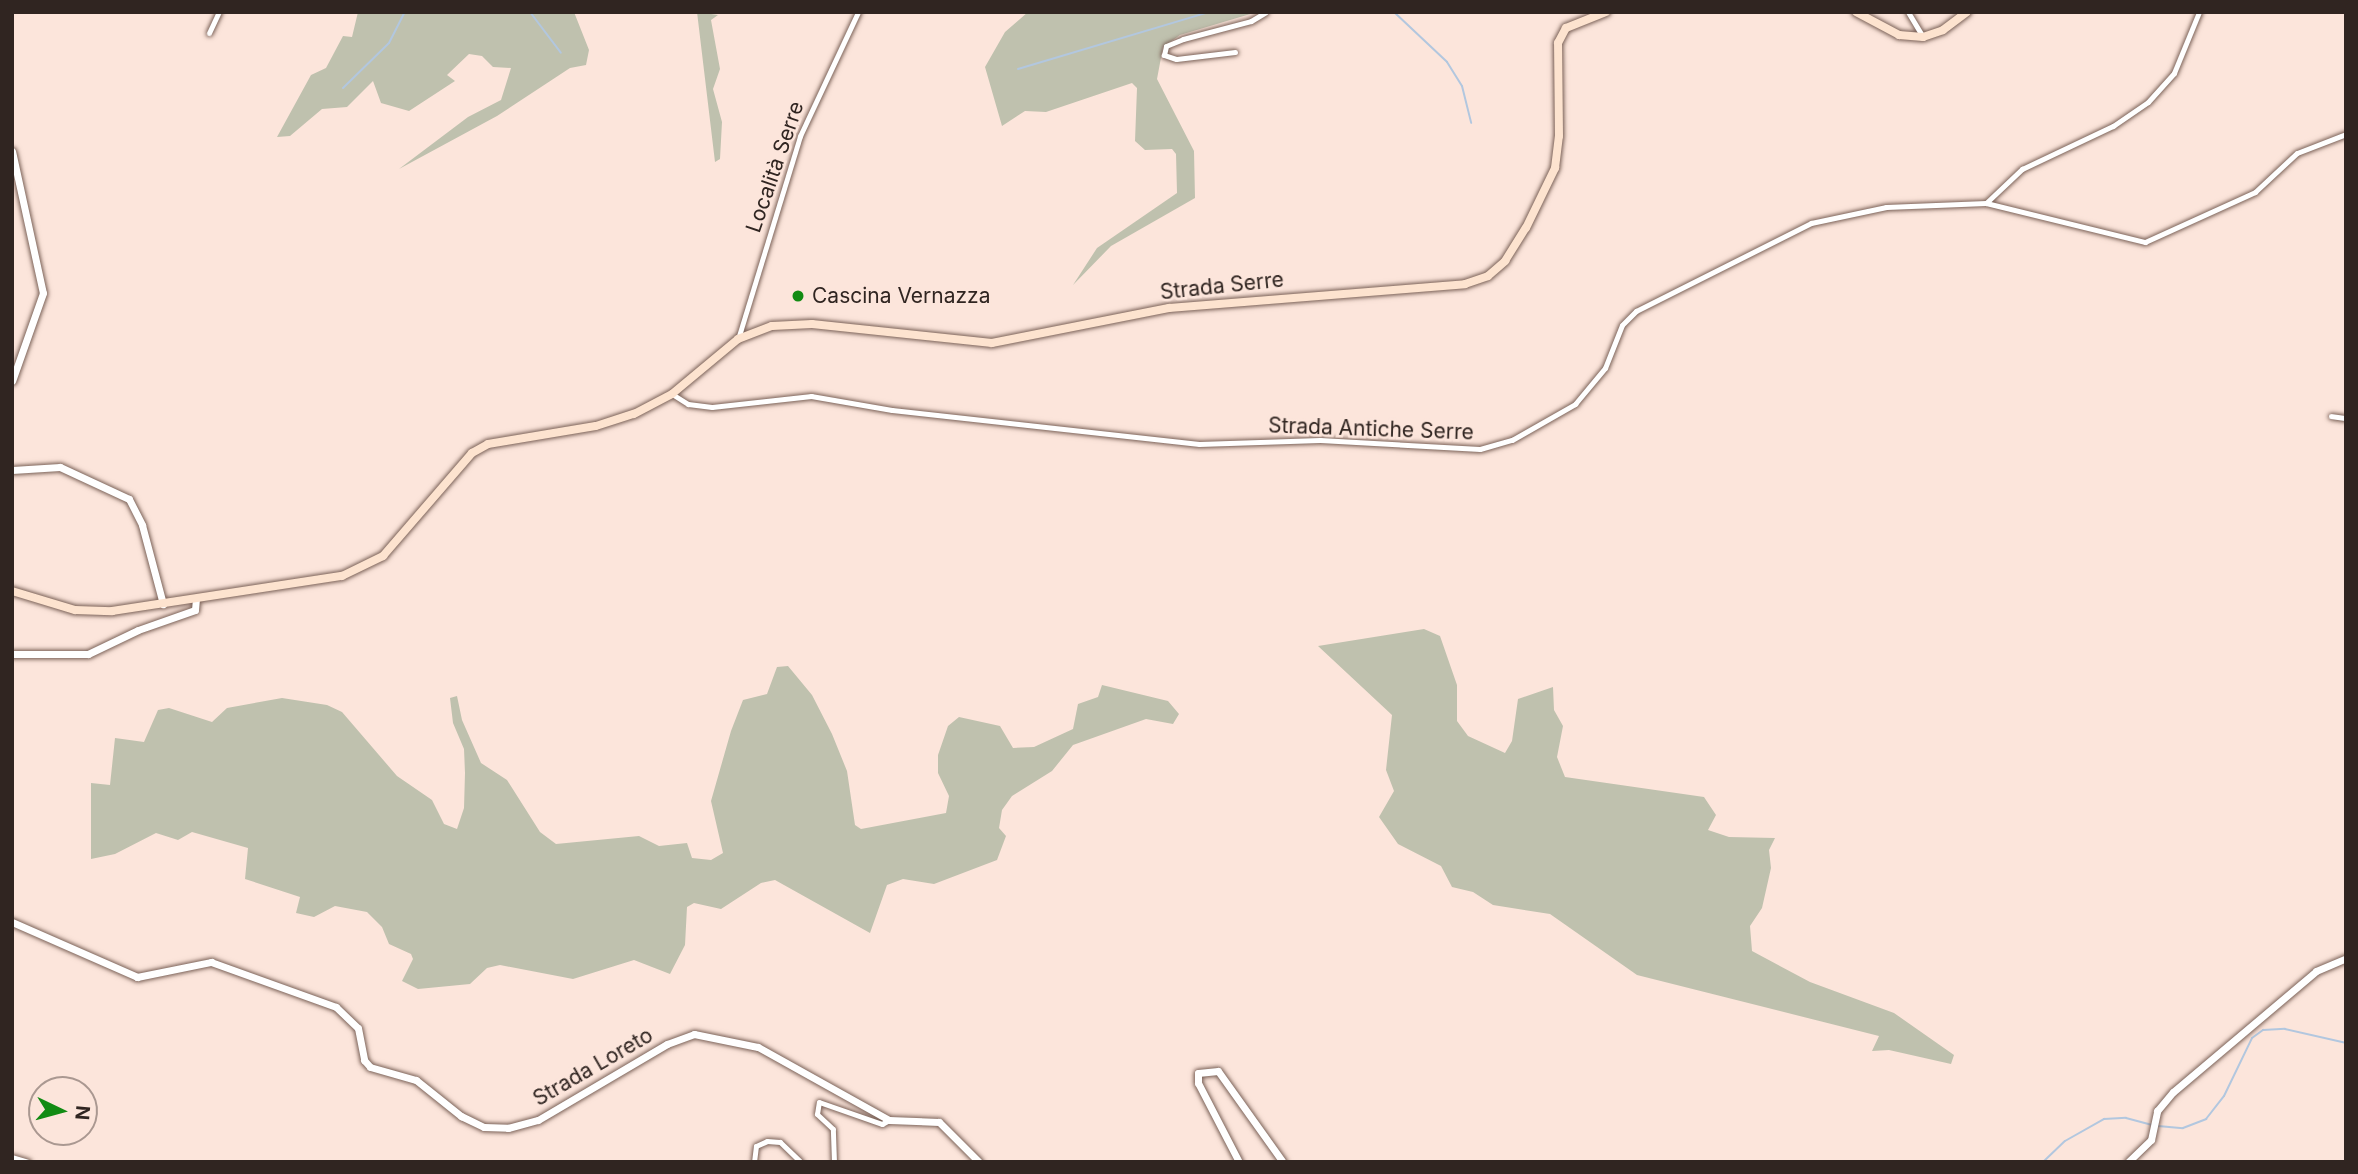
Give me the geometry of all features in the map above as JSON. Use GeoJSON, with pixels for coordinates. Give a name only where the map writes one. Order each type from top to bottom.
{"type":"FeatureCollection","features":[{"type":"Feature","properties":{"kind":"main road","name":"Strada Serre"},"geometry":{"type":"LineString","coordinates":[[12,591],[75,610],[112,611],[354,571],[383,556],[401,539],[457,465],[472,453],[525,435],[596,426],[634,414],[672,394],[738,339],[772,326],[812,324],[992,343],[1169,308],[1465,284],[1488,276],[1505,261],[1555,168],[1559,136],[1558,43],[1566,28],[1606,12]]}},
{"type":"Feature","properties":{"kind":"main road"},"geometry":{"type":"LineString","coordinates":[[1856,12],[1899,35],[1923,37],[1943,30],[1967,12]]}},
{"type":"Feature","properties":{"kind":"street"},"geometry":{"type":"LineString","coordinates":[[209,33],[219,12]]}},
{"type":"Feature","properties":{"kind":"street","name":"Località Serre"},"geometry":{"type":"LineString","coordinates":[[738,339],[800,135],[858,12]]}},
{"type":"Feature","properties":{"kind":"street"},"geometry":{"type":"LineString","coordinates":[[1235,52],[1176,59],[1164,55],[1166,46],[1183,39],[1251,22],[1266,12]]}},
{"type":"Feature","properties":{"kind":"street"},"geometry":{"type":"LineString","coordinates":[[1908,12],[1923,37]]}},
{"type":"Feature","properties":{"kind":"street"},"geometry":{"type":"LineString","coordinates":[[1986,203],[2022,169],[2113,126],[2148,102],[2174,73],[2199,12]]}},
{"type":"Feature","properties":{"kind":"street","name":"Strada Antiche Serre"},"geometry":{"type":"LineString","coordinates":[[672,394],[688,404],[712,407],[811,396],[902,411],[1199,444],[1320,440],[1479,449],[1512,440],[1575,404],[1605,368],[1622,325],[1636,311],[1703,281],[1799,228],[1886,207],[1986,203],[2145,242],[2234,203],[2255,191],[2297,153],[2346,134]]}},
{"type":"Feature","properties":{"kind":"street"},"geometry":{"type":"LineString","coordinates":[[12,151],[43,293],[12,381]]}},
{"type":"Feature","properties":{"kind":"street"},"geometry":{"type":"LineString","coordinates":[[2331,416],[2346,418]]}},
{"type":"Feature","properties":{"kind":"street"},"geometry":{"type":"LineString","coordinates":[[12,470],[60,467],[129,499],[142,525],[163,604]]}},
{"type":"Feature","properties":{"kind":"street"},"geometry":{"type":"LineString","coordinates":[[12,654],[88,654],[138,630],[195,610],[196,599]]}},
{"type":"Feature","properties":{"kind":"street","name":"Strada Loreto"},"geometry":{"type":"LineString","coordinates":[[12,922],[138,977],[211,962],[337,1007],[358,1028],[364,1060],[370,1067],[416,1080],[461,1116],[484,1126],[509,1128],[538,1120],[667,1044],[694,1034],[758,1047],[890,1120],[939,1122],[979,1162]]}},
{"type":"Feature","properties":{"kind":"street"},"geometry":{"type":"LineString","coordinates":[[2129,1162],[2147,1147],[2156,1117],[2173,1092],[2316,971],[2346,958]]}},
{"type":"Feature","properties":{"kind":"street"},"geometry":{"type":"LineString","coordinates":[[1239,1162],[1198,1083],[1198,1073],[1217,1071],[1283,1162]]}},
{"type":"Feature","properties":{"kind":"street"},"geometry":{"type":"LineString","coordinates":[[834,1162],[832,1129],[817,1114],[819,1102],[882,1124],[890,1120]]}},
{"type":"Feature","properties":{"kind":"street"},"geometry":{"type":"LineString","coordinates":[[754,1162],[756,1146],[767,1141],[780,1142],[801,1162]]}},
{"type":"Feature","properties":{"kind":"street"},"geometry":{"type":"LineString","coordinates":[[12,1157],[28,1162]]}},
{"type":"Feature","properties":{"kind":"green space"},"geometry":{"type":"Polygon","coordinates":[[[358,12],[574,12],[589,50],[586,65],[570,68],[497,116],[399,169],[468,117],[501,100],[511,68],[493,67],[482,56],[469,54],[447,75],[455,81],[409,111],[381,103],[373,81],[347,107],[322,109],[290,136],[277,137],[311,75],[326,68],[343,36],[352,37],[358,12]]]}},
{"type":"Feature","properties":{"kind":"green space"},"geometry":{"type":"Polygon","coordinates":[[[697,12],[718,15],[711,20],[720,69],[713,89],[722,122],[720,159],[715,162],[697,12]]]}},
{"type":"Feature","properties":{"kind":"green space"},"geometry":{"type":"Polygon","coordinates":[[[1028,12],[1257,12],[1180,35],[1163,47],[1157,79],[1194,151],[1195,198],[1111,246],[1073,285],[1097,248],[1177,193],[1176,154],[1172,149],[1145,150],[1135,141],[1137,88],[1132,83],[1046,112],[1025,111],[1002,126],[985,67],[1005,32],[1028,12]]]}},
{"type":"Feature","properties":{"kind":"green space"},"geometry":{"type":"Polygon","coordinates":[[[1424,629],[1440,636],[1457,685],[1457,721],[1468,736],[1505,753],[1512,741],[1518,699],[1553,687],[1554,710],[1563,726],[1557,757],[1565,777],[1704,797],[1716,815],[1708,830],[1729,837],[1775,838],[1769,850],[1771,868],[1762,908],[1750,926],[1752,951],[1810,982],[1894,1013],[1954,1055],[1951,1064],[1889,1050],[1872,1051],[1879,1036],[1637,975],[1550,914],[1493,905],[1473,892],[1452,887],[1441,866],[1398,844],[1379,817],[1394,791],[1386,770],[1392,715],[1318,646],[1424,629]]]}},
{"type":"Feature","properties":{"kind":"green space"},"geometry":{"type":"Polygon","coordinates":[[[788,666],[812,695],[832,734],[847,771],[855,825],[861,829],[946,813],[949,796],[938,773],[938,755],[948,726],[959,717],[1000,726],[1013,748],[1034,747],[1073,729],[1078,704],[1098,697],[1102,685],[1168,701],[1179,714],[1173,724],[1146,719],[1073,745],[1052,771],[1012,796],[1002,810],[999,828],[1006,836],[997,860],[934,884],[903,879],[887,885],[870,933],[775,880],[761,883],[721,909],[694,903],[687,907],[685,945],[670,974],[634,960],[573,979],[500,965],[487,968],[470,984],[418,989],[402,981],[413,959],[411,954],[389,944],[382,927],[367,912],[335,906],[314,917],[296,913],[300,897],[245,879],[248,848],[192,832],[178,840],[156,833],[115,854],[91,859],[91,783],[110,785],[115,738],[144,742],[158,710],[169,708],[212,722],[227,708],[282,698],[327,705],[342,712],[397,776],[432,800],[444,824],[457,829],[464,808],[465,773],[464,749],[453,723],[450,698],[457,696],[462,720],[481,763],[507,780],[540,832],[556,844],[639,836],[659,846],[687,843],[692,858],[711,860],[723,853],[711,801],[743,700],[767,694],[777,667],[788,666]]]}},
{"type":"Feature","properties":{"kind":"waterway"},"geometry":{"type":"LineString","coordinates":[[343,88],[389,43],[405,12]]}},
{"type":"Feature","properties":{"kind":"waterway"},"geometry":{"type":"LineString","coordinates":[[530,12],[561,53]]}},
{"type":"Feature","properties":{"kind":"waterway"},"geometry":{"type":"LineString","coordinates":[[1018,69],[1209,12]]}},
{"type":"Feature","properties":{"kind":"waterway"},"geometry":{"type":"LineString","coordinates":[[1394,12],[1447,62],[1462,86],[1471,123]]}},
{"type":"Feature","properties":{"kind":"waterway"},"geometry":{"type":"LineString","coordinates":[[2158,1126],[2183,1128],[2206,1119],[2224,1096],[2252,1038],[2263,1030],[2285,1029],[2346,1043]]}},
{"type":"Feature","properties":{"kind":"waterway"},"geometry":{"type":"LineString","coordinates":[[2043,1162],[2065,1141],[2104,1119],[2126,1118],[2153,1125]]}},
{"type":"Feature","properties":{"kind":"place","name":"Cascina Vernazza"},"geometry":{"type":"Point","coordinates":[798,296]}}]}
